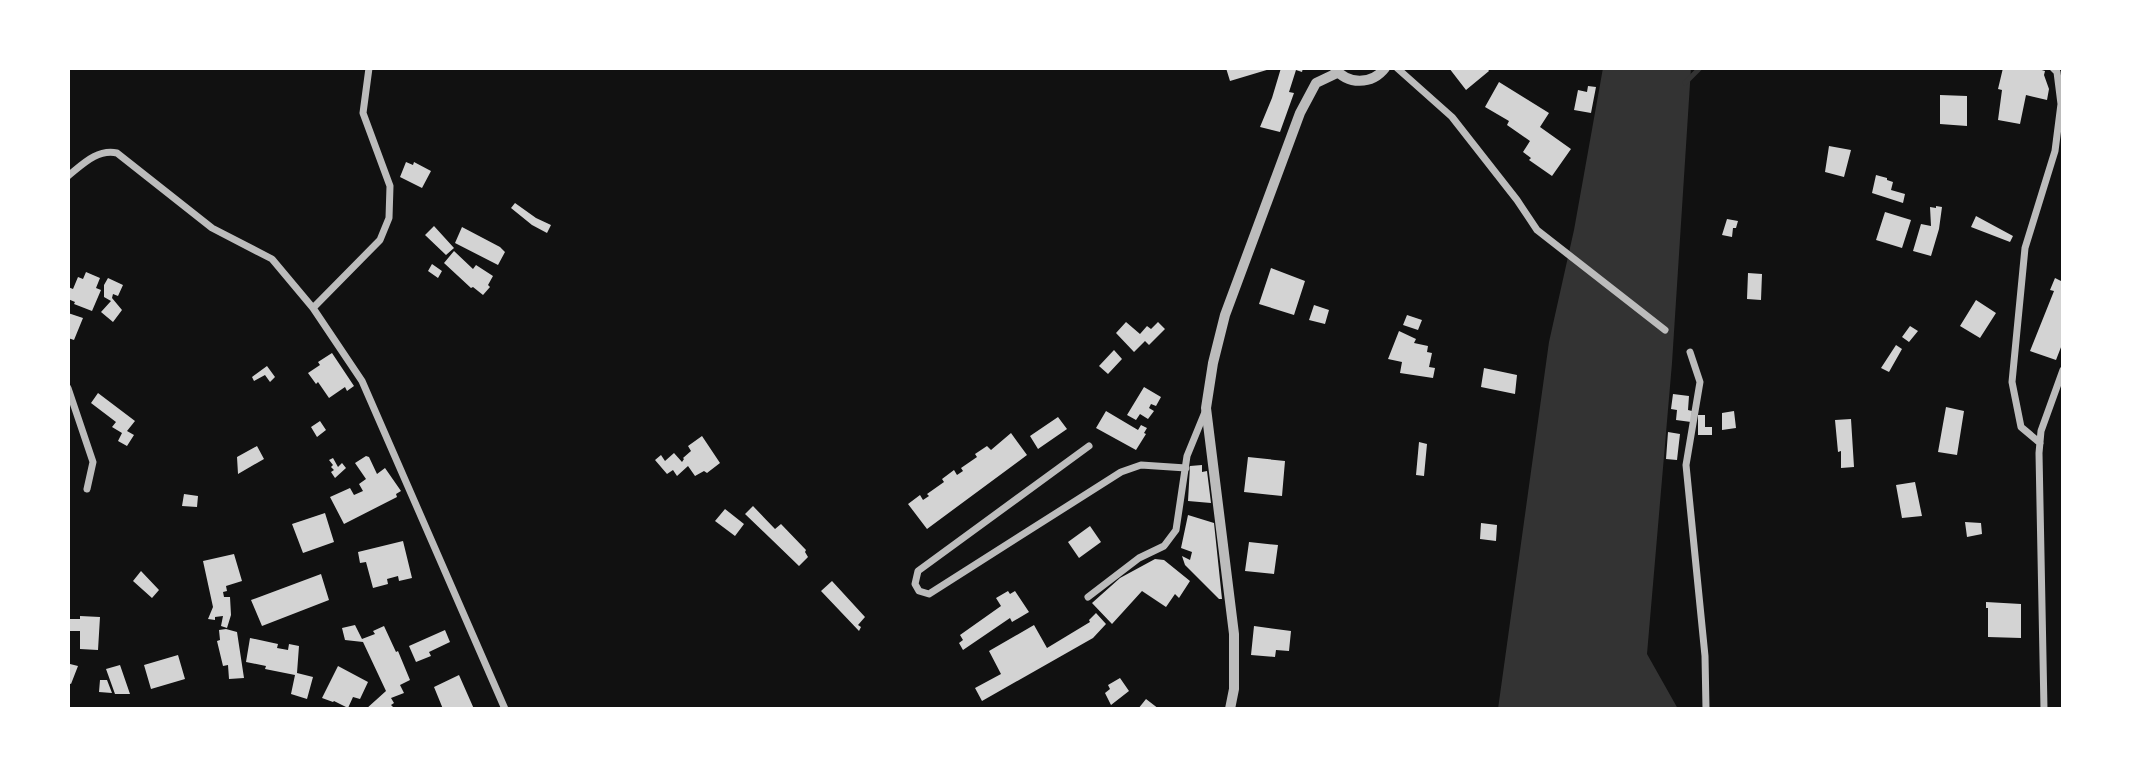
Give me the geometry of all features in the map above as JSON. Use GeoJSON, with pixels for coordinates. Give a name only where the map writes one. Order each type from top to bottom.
{"type":"FeatureCollection","features":[{"type":"Feature","properties":{"kind":"street"},"geometry":{"type":"LineString","coordinates":[[313,307],[380,240],[389,218],[390,186],[363,113],[369,68]]}},
{"type":"Feature","properties":{"kind":"street"},"geometry":{"type":"LineString","coordinates":[[1088,597],[1139,558],[1164,546],[1176,530],[1187,456],[1206,408],[1224,315],[1295,125],[1316,83],[1336,70],[1351,81],[1366,81],[1380,75],[1385,68]]}},
{"type":"Feature","properties":{"kind":"street"},"geometry":{"type":"LineString","coordinates":[[1397,68],[1452,117],[1537,230],[1665,330]]}},
{"type":"Feature","properties":{"kind":"street"},"geometry":{"type":"LineString","coordinates":[[2040,443],[2021,427],[2011,382],[2025,248],[2055,150],[2061,104],[2057,72],[2053,68]]}},
{"type":"Feature","properties":{"kind":"street"},"geometry":{"type":"LineString","coordinates":[[68,176],[95,155],[109,151],[117,153],[212,228],[272,259],[313,307],[362,381],[505,709]]}},
{"type":"Feature","properties":{"kind":"street"},"geometry":{"type":"LineString","coordinates":[[1690,352],[1700,382],[1686,465],[1705,656],[1706,709]]}},
{"type":"Feature","properties":{"kind":"street"},"geometry":{"type":"LineString","coordinates":[[2044,709],[2040,443],[2041,431],[2063,370]]}},
{"type":"Feature","properties":{"kind":"street"},"geometry":{"type":"LineString","coordinates":[[68,388],[93,461],[87,489]]}},
{"type":"Feature","properties":{"kind":"street"},"geometry":{"type":"LineString","coordinates":[[1206,408],[1234,634],[1234,689],[1230,709]]}},
{"type":"Feature","properties":{"kind":"street"},"geometry":{"type":"LineString","coordinates":[[1088,446],[918,571],[915,584],[919,591],[929,594],[1121,472],[1141,465],[1186,468]]}},
{"type":"Feature","properties":{"kind":"shaded area"},"geometry":{"type":"Polygon","coordinates":[[[1603,68],[1691,68],[1672,363],[1647,654],[1678,709],[1498,709],[1549,342],[1574,230],[1603,68]]]}},
{"type":"Feature","properties":{"kind":"building"},"geometry":{"type":"Polygon","coordinates":[[[1226,68],[1270,68],[1270,69],[1230,81],[1226,68]]]}},
{"type":"Feature","properties":{"kind":"building"},"geometry":{"type":"Polygon","coordinates":[[[1281,68],[1303,68],[1302,72],[1296,70],[1289,92],[1294,93],[1280,132],[1260,127],[1281,68]]]}},
{"type":"Feature","properties":{"kind":"building"},"geometry":{"type":"Polygon","coordinates":[[[1449,68],[1487,68],[1489,71],[1466,90],[1449,68]]]}},
{"type":"Feature","properties":{"kind":"building"},"geometry":{"type":"Polygon","coordinates":[[[2003,68],[2035,68],[2045,71],[2049,89],[2047,100],[2026,95],[2020,124],[1998,120],[2002,90],[1998,89],[2003,68]]]}},
{"type":"Feature","properties":{"kind":"building"},"geometry":{"type":"Polygon","coordinates":[[[1499,82],[1549,113],[1540,127],[1571,149],[1552,176],[1529,160],[1531,158],[1523,152],[1530,141],[1507,125],[1509,121],[1485,107],[1499,82]]]}},
{"type":"Feature","properties":{"kind":"building"},"geometry":{"type":"Polygon","coordinates":[[[1588,86],[1596,87],[1591,113],[1574,110],[1578,90],[1587,92],[1588,86]]]}},
{"type":"Feature","properties":{"kind":"building"},"geometry":{"type":"Polygon","coordinates":[[[1940,95],[1967,96],[1967,126],[1940,124],[1940,95]]]}},
{"type":"Feature","properties":{"kind":"building"},"geometry":{"type":"Polygon","coordinates":[[[1829,146],[1851,150],[1844,177],[1825,172],[1829,146]]]}},
{"type":"Feature","properties":{"kind":"building"},"geometry":{"type":"Polygon","coordinates":[[[406,162],[413,165],[414,162],[431,171],[422,188],[400,177],[406,162]]]}},
{"type":"Feature","properties":{"kind":"building"},"geometry":{"type":"Polygon","coordinates":[[[1876,175],[1893,182],[1891,190],[1905,194],[1903,203],[1872,193],[1876,175]]]}},
{"type":"Feature","properties":{"kind":"building"},"geometry":{"type":"Polygon","coordinates":[[[515,203],[551,225],[547,233],[511,208],[515,203]]]}},
{"type":"Feature","properties":{"kind":"building"},"geometry":{"type":"Polygon","coordinates":[[[1930,207],[1942,207],[1931,256],[1913,251],[1921,224],[1931,226],[1930,207]]]}},
{"type":"Feature","properties":{"kind":"building"},"geometry":{"type":"Polygon","coordinates":[[[1885,212],[1911,220],[1902,248],[1876,240],[1885,212]]]}},
{"type":"Feature","properties":{"kind":"building"},"geometry":{"type":"Polygon","coordinates":[[[1976,216],[2013,236],[2010,242],[1971,227],[1976,216]]]}},
{"type":"Feature","properties":{"kind":"building"},"geometry":{"type":"Polygon","coordinates":[[[1727,219],[1738,221],[1736,228],[1733,228],[1732,237],[1722,235],[1727,219]]]}},
{"type":"Feature","properties":{"kind":"building"},"geometry":{"type":"Polygon","coordinates":[[[434,226],[454,248],[446,255],[425,235],[434,226]]]}},
{"type":"Feature","properties":{"kind":"building"},"geometry":{"type":"Polygon","coordinates":[[[462,227],[505,252],[498,265],[455,243],[462,227]]]}},
{"type":"Feature","properties":{"kind":"building"},"geometry":{"type":"Polygon","coordinates":[[[454,251],[473,269],[476,265],[493,276],[488,285],[490,287],[483,295],[471,288],[444,263],[454,251]]]}},
{"type":"Feature","properties":{"kind":"building"},"geometry":{"type":"Polygon","coordinates":[[[432,264],[442,271],[438,278],[428,271],[432,264]]]}},
{"type":"Feature","properties":{"kind":"building"},"geometry":{"type":"Polygon","coordinates":[[[1271,268],[1305,281],[1294,315],[1259,304],[1271,268]]]}},
{"type":"Feature","properties":{"kind":"building"},"geometry":{"type":"Polygon","coordinates":[[[86,272],[100,278],[96,288],[101,290],[92,311],[68,299],[68,287],[73,289],[78,277],[83,279],[86,272]]]}},
{"type":"Feature","properties":{"kind":"building"},"geometry":{"type":"Polygon","coordinates":[[[1748,273],[1762,274],[1761,300],[1747,299],[1748,273]]]}},
{"type":"Feature","properties":{"kind":"building"},"geometry":{"type":"Polygon","coordinates":[[[108,278],[123,285],[118,296],[113,294],[112,298],[122,310],[113,322],[101,312],[111,301],[104,297],[104,285],[108,278]]]}},
{"type":"Feature","properties":{"kind":"building"},"geometry":{"type":"Polygon","coordinates":[[[2055,278],[2063,282],[2063,342],[2056,360],[2030,351],[2054,291],[2050,290],[2055,278]]]}},
{"type":"Feature","properties":{"kind":"building"},"geometry":{"type":"Polygon","coordinates":[[[1976,300],[1996,313],[1980,338],[1960,326],[1976,300]]]}},
{"type":"Feature","properties":{"kind":"building"},"geometry":{"type":"Polygon","coordinates":[[[1314,305],[1329,310],[1325,324],[1309,320],[1314,305]]]}},
{"type":"Feature","properties":{"kind":"building"},"geometry":{"type":"Polygon","coordinates":[[[68,313],[83,318],[74,340],[68,338],[68,313]]]}},
{"type":"Feature","properties":{"kind":"building"},"geometry":{"type":"Polygon","coordinates":[[[1407,315],[1422,320],[1418,330],[1403,325],[1407,315]]]}},
{"type":"Feature","properties":{"kind":"building"},"geometry":{"type":"Polygon","coordinates":[[[1126,322],[1140,334],[1147,326],[1151,329],[1158,322],[1165,329],[1149,345],[1145,341],[1134,352],[1116,333],[1126,322]]]}},
{"type":"Feature","properties":{"kind":"building"},"geometry":{"type":"Polygon","coordinates":[[[1910,326],[1918,331],[1909,342],[1902,337],[1910,326]]]}},
{"type":"Feature","properties":{"kind":"building"},"geometry":{"type":"Polygon","coordinates":[[[1399,331],[1416,339],[1414,343],[1428,346],[1427,352],[1432,353],[1429,367],[1435,368],[1433,378],[1400,373],[1402,362],[1388,359],[1399,331]]]}},
{"type":"Feature","properties":{"kind":"building"},"geometry":{"type":"Polygon","coordinates":[[[1896,345],[1902,349],[1889,372],[1881,368],[1896,345]]]}},
{"type":"Feature","properties":{"kind":"building"},"geometry":{"type":"Polygon","coordinates":[[[1114,350],[1122,359],[1108,374],[1099,366],[1114,350]]]}},
{"type":"Feature","properties":{"kind":"building"},"geometry":{"type":"Polygon","coordinates":[[[332,353],[354,386],[347,391],[345,387],[329,398],[308,373],[332,353]]]}},
{"type":"Feature","properties":{"kind":"building"},"geometry":{"type":"Polygon","coordinates":[[[267,366],[275,377],[270,382],[265,375],[254,381],[252,377],[267,366]]]}},
{"type":"Feature","properties":{"kind":"building"},"geometry":{"type":"Polygon","coordinates":[[[1484,368],[1517,375],[1515,394],[1481,387],[1484,368]]]}},
{"type":"Feature","properties":{"kind":"building"},"geometry":{"type":"Polygon","coordinates":[[[1144,387],[1161,397],[1156,406],[1151,404],[1149,408],[1154,411],[1148,419],[1140,414],[1136,420],[1127,415],[1144,387]]]}},
{"type":"Feature","properties":{"kind":"building"},"geometry":{"type":"Polygon","coordinates":[[[98,393],[135,421],[127,431],[134,435],[127,446],[118,441],[122,433],[112,427],[116,422],[91,403],[98,393]]]}},
{"type":"Feature","properties":{"kind":"building"},"geometry":{"type":"Polygon","coordinates":[[[1673,394],[1689,396],[1691,422],[1676,420],[1677,410],[1671,409],[1673,394]]]}},
{"type":"Feature","properties":{"kind":"building"},"geometry":{"type":"Polygon","coordinates":[[[1946,407],[1964,411],[1957,455],[1938,452],[1946,407]]]}},
{"type":"Feature","properties":{"kind":"building"},"geometry":{"type":"Polygon","coordinates":[[[1106,411],[1138,430],[1141,425],[1147,428],[1136,450],[1096,428],[1106,411]]]}},
{"type":"Feature","properties":{"kind":"building"},"geometry":{"type":"Polygon","coordinates":[[[1734,411],[1736,428],[1722,430],[1722,413],[1734,411]]]}},
{"type":"Feature","properties":{"kind":"building"},"geometry":{"type":"Polygon","coordinates":[[[1698,415],[1705,415],[1705,427],[1712,427],[1712,435],[1698,435],[1698,415]]]}},
{"type":"Feature","properties":{"kind":"building"},"geometry":{"type":"Polygon","coordinates":[[[1058,417],[1067,429],[1038,449],[1030,436],[1058,417]]]}},
{"type":"Feature","properties":{"kind":"building"},"geometry":{"type":"Polygon","coordinates":[[[1851,419],[1854,467],[1841,468],[1841,451],[1838,452],[1835,420],[1851,419]]]}},
{"type":"Feature","properties":{"kind":"building"},"geometry":{"type":"Polygon","coordinates":[[[320,421],[326,430],[317,437],[311,427],[320,421]]]}},
{"type":"Feature","properties":{"kind":"building"},"geometry":{"type":"Polygon","coordinates":[[[1668,432],[1680,434],[1677,460],[1666,459],[1668,432]]]}},
{"type":"Feature","properties":{"kind":"building"},"geometry":{"type":"Polygon","coordinates":[[[1011,433],[1027,455],[927,529],[908,504],[920,495],[923,500],[929,496],[927,494],[944,482],[942,479],[954,470],[957,475],[963,471],[961,468],[977,457],[975,454],[987,446],[991,450],[1011,433]]]}},
{"type":"Feature","properties":{"kind":"building"},"geometry":{"type":"Polygon","coordinates":[[[702,436],[720,463],[707,473],[704,471],[695,476],[688,466],[677,476],[673,470],[667,474],[655,460],[661,455],[665,461],[674,453],[682,462],[691,451],[688,446],[702,436]]]}},
{"type":"Feature","properties":{"kind":"building"},"geometry":{"type":"Polygon","coordinates":[[[1419,442],[1427,444],[1424,476],[1416,475],[1419,442]]]}},
{"type":"Feature","properties":{"kind":"building"},"geometry":{"type":"Polygon","coordinates":[[[257,446],[264,459],[238,474],[237,457],[257,446]]]}},
{"type":"Feature","properties":{"kind":"building"},"geometry":{"type":"Polygon","coordinates":[[[366,456],[377,474],[385,468],[401,491],[396,494],[397,497],[344,524],[330,497],[350,488],[354,495],[363,491],[359,484],[366,479],[355,463],[366,456]]]}},
{"type":"Feature","properties":{"kind":"building"},"geometry":{"type":"Polygon","coordinates":[[[1248,457],[1285,461],[1282,496],[1244,492],[1248,457]]]}},
{"type":"Feature","properties":{"kind":"building"},"geometry":{"type":"Polygon","coordinates":[[[333,458],[338,467],[342,463],[346,468],[335,478],[331,472],[334,470],[331,467],[333,465],[329,460],[333,458]]]}},
{"type":"Feature","properties":{"kind":"building"},"geometry":{"type":"Polygon","coordinates":[[[1202,465],[1202,472],[1207,471],[1211,503],[1188,501],[1190,466],[1202,465]]]}},
{"type":"Feature","properties":{"kind":"building"},"geometry":{"type":"Polygon","coordinates":[[[1915,482],[1922,516],[1902,518],[1896,485],[1915,482]]]}},
{"type":"Feature","properties":{"kind":"building"},"geometry":{"type":"Polygon","coordinates":[[[184,494],[198,496],[197,507],[182,506],[184,494]]]}},
{"type":"Feature","properties":{"kind":"building"},"geometry":{"type":"Polygon","coordinates":[[[753,506],[775,529],[781,524],[806,550],[808,557],[799,566],[745,514],[753,506]]]}},
{"type":"Feature","properties":{"kind":"building"},"geometry":{"type":"Polygon","coordinates":[[[725,509],[744,524],[735,536],[715,521],[725,509]]]}},
{"type":"Feature","properties":{"kind":"building"},"geometry":{"type":"Polygon","coordinates":[[[325,513],[334,542],[303,553],[292,524],[325,513]]]}},
{"type":"Feature","properties":{"kind":"building"},"geometry":{"type":"Polygon","coordinates":[[[1188,515],[1214,523],[1222,599],[1185,565],[1182,556],[1190,560],[1192,552],[1181,548],[1188,515]]]}},
{"type":"Feature","properties":{"kind":"building"},"geometry":{"type":"Polygon","coordinates":[[[1965,522],[1981,523],[1982,534],[1967,537],[1965,522]]]}},
{"type":"Feature","properties":{"kind":"building"},"geometry":{"type":"Polygon","coordinates":[[[1481,523],[1497,525],[1496,541],[1480,539],[1481,523]]]}},
{"type":"Feature","properties":{"kind":"building"},"geometry":{"type":"Polygon","coordinates":[[[1090,526],[1101,542],[1079,558],[1068,542],[1090,526]]]}},
{"type":"Feature","properties":{"kind":"building"},"geometry":{"type":"Polygon","coordinates":[[[403,541],[412,578],[399,581],[398,576],[387,579],[388,584],[373,588],[366,562],[360,563],[358,552],[403,541]]]}},
{"type":"Feature","properties":{"kind":"building"},"geometry":{"type":"Polygon","coordinates":[[[1249,542],[1278,545],[1274,574],[1245,571],[1249,542]]]}},
{"type":"Feature","properties":{"kind":"building"},"geometry":{"type":"Polygon","coordinates":[[[234,554],[242,581],[226,586],[227,591],[223,592],[224,597],[230,597],[231,615],[227,628],[221,626],[223,616],[215,617],[215,620],[208,619],[213,607],[203,561],[234,554]]]}},
{"type":"Feature","properties":{"kind":"building"},"geometry":{"type":"Polygon","coordinates":[[[1155,559],[1164,560],[1190,581],[1179,598],[1175,594],[1166,607],[1142,591],[1112,624],[1092,603],[1120,578],[1155,559]]]}},
{"type":"Feature","properties":{"kind":"building"},"geometry":{"type":"Polygon","coordinates":[[[141,571],[159,590],[152,598],[133,581],[141,571]]]}},
{"type":"Feature","properties":{"kind":"building"},"geometry":{"type":"Polygon","coordinates":[[[321,574],[329,600],[262,626],[251,600],[321,574]]]}},
{"type":"Feature","properties":{"kind":"building"},"geometry":{"type":"Polygon","coordinates":[[[832,581],[865,617],[858,625],[861,627],[859,631],[821,591],[832,581]]]}},
{"type":"Feature","properties":{"kind":"building"},"geometry":{"type":"Polygon","coordinates":[[[1008,591],[1010,594],[1015,591],[1029,612],[1012,622],[1010,618],[963,650],[959,643],[963,640],[960,635],[1001,606],[996,598],[1008,591]]]}},
{"type":"Feature","properties":{"kind":"building"},"geometry":{"type":"Polygon","coordinates":[[[1986,602],[2021,604],[2021,638],[1988,637],[1986,602]]]}},
{"type":"Feature","properties":{"kind":"building"},"geometry":{"type":"Polygon","coordinates":[[[1096,613],[1106,624],[1093,638],[982,701],[975,688],[1001,674],[989,651],[1034,625],[1047,648],[1090,622],[1096,613]]]}},
{"type":"Feature","properties":{"kind":"building"},"geometry":{"type":"Polygon","coordinates":[[[80,616],[100,617],[98,650],[80,649],[80,631],[68,631],[69,619],[80,619],[80,616]]]}},
{"type":"Feature","properties":{"kind":"building"},"geometry":{"type":"Polygon","coordinates":[[[355,625],[362,639],[375,634],[373,631],[384,626],[396,652],[398,651],[410,680],[400,685],[404,693],[391,698],[394,703],[391,705],[395,709],[366,709],[386,691],[363,642],[345,640],[342,628],[355,625]]]}},
{"type":"Feature","properties":{"kind":"building"},"geometry":{"type":"Polygon","coordinates":[[[1254,626],[1291,631],[1289,651],[1276,650],[1275,657],[1251,655],[1254,626]]]}},
{"type":"Feature","properties":{"kind":"building"},"geometry":{"type":"Polygon","coordinates":[[[219,630],[237,632],[244,678],[229,679],[228,665],[223,666],[217,641],[220,640],[219,630]]]}},
{"type":"Feature","properties":{"kind":"building"},"geometry":{"type":"Polygon","coordinates":[[[445,630],[450,642],[429,652],[431,656],[416,662],[409,646],[445,630]]]}},
{"type":"Feature","properties":{"kind":"building"},"geometry":{"type":"Polygon","coordinates":[[[250,638],[278,644],[277,648],[288,650],[289,644],[299,646],[297,673],[313,677],[307,699],[291,694],[295,675],[246,662],[250,638]]]}},
{"type":"Feature","properties":{"kind":"building"},"geometry":{"type":"Polygon","coordinates":[[[178,655],[185,679],[151,689],[144,665],[178,655]]]}},
{"type":"Feature","properties":{"kind":"building"},"geometry":{"type":"Polygon","coordinates":[[[70,664],[78,666],[71,684],[68,683],[70,664]]]}},
{"type":"Feature","properties":{"kind":"building"},"geometry":{"type":"Polygon","coordinates":[[[120,665],[130,694],[115,694],[106,669],[120,665]]]}},
{"type":"Feature","properties":{"kind":"building"},"geometry":{"type":"Polygon","coordinates":[[[338,666],[368,682],[360,699],[353,697],[348,708],[322,698],[338,666]]]}},
{"type":"Feature","properties":{"kind":"building"},"geometry":{"type":"Polygon","coordinates":[[[459,675],[474,709],[443,709],[434,687],[459,675]]]}},
{"type":"Feature","properties":{"kind":"building"},"geometry":{"type":"Polygon","coordinates":[[[1120,678],[1129,691],[1111,705],[1105,693],[1110,689],[1108,685],[1120,678]]]}},
{"type":"Feature","properties":{"kind":"building"},"geometry":{"type":"Polygon","coordinates":[[[100,680],[107,680],[112,693],[99,692],[100,680]]]}},
{"type":"Feature","properties":{"kind":"building"},"geometry":{"type":"Polygon","coordinates":[[[1146,699],[1159,709],[1138,709],[1146,699]]]}},
{"type":"Feature","properties":{"kind":"waterway"},"geometry":{"type":"LineString","coordinates":[[1685,83],[1700,68]]}}]}
